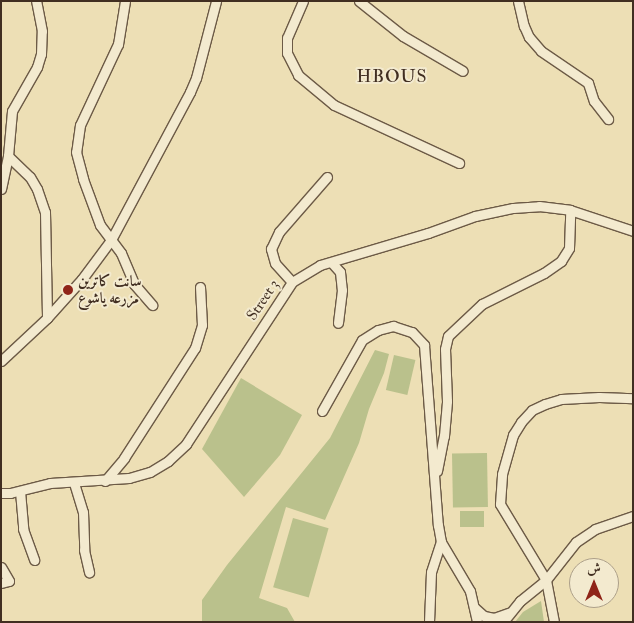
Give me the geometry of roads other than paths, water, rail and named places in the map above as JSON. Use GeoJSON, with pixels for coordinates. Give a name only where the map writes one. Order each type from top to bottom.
{"type":"FeatureCollection","features":[{"type":"Feature","properties":{"kind":"street"},"geometry":{"type":"LineString","coordinates":[[1,189],[8,156],[12,110],[37,67],[42,54],[42,31],[36,1]]}},
{"type":"Feature","properties":{"kind":"street"},"geometry":{"type":"LineString","coordinates":[[125,1],[118,44],[80,125],[76,144],[83,179],[103,231],[121,253],[134,284],[152,305]]}},
{"type":"Feature","properties":{"kind":"street"},"geometry":{"type":"LineString","coordinates":[[1,361],[48,318],[82,279],[111,240],[190,92],[196,78],[216,1]]}},
{"type":"Feature","properties":{"kind":"street"},"geometry":{"type":"LineString","coordinates":[[303,1],[288,38],[287,53],[298,75],[334,105],[459,163]]}},
{"type":"Feature","properties":{"kind":"street"},"geometry":{"type":"LineString","coordinates":[[359,1],[402,36],[463,71]]}},
{"type":"Feature","properties":{"kind":"street"},"geometry":{"type":"LineString","coordinates":[[518,1],[524,26],[530,37],[541,51],[588,83],[594,101],[608,119]]}},
{"type":"Feature","properties":{"kind":"street"},"geometry":{"type":"LineString","coordinates":[[8,156],[30,177],[37,189],[45,212],[48,318]]}},
{"type":"Feature","properties":{"kind":"street"},"geometry":{"type":"LineString","coordinates":[[292,282],[275,263],[271,249],[279,232],[328,177]]}},
{"type":"Feature","properties":{"kind":"street","name":"Street 3"},"geometry":{"type":"LineString","coordinates":[[1,492],[20,490],[44,484],[105,480],[145,474],[156,469],[179,452],[292,282],[320,265],[332,263],[490,212],[539,206],[570,210],[633,230]]}},
{"type":"Feature","properties":{"kind":"street"},"geometry":{"type":"LineString","coordinates":[[435,478],[444,436],[447,401],[445,349],[448,336],[482,304],[544,273],[560,261],[569,248],[570,210]]}},
{"type":"Feature","properties":{"kind":"street"},"geometry":{"type":"LineString","coordinates":[[332,263],[340,272],[342,290],[338,323]]}},
{"type":"Feature","properties":{"kind":"street"},"geometry":{"type":"LineString","coordinates":[[105,480],[124,458],[196,348],[202,324],[200,287]]}},
{"type":"Feature","properties":{"kind":"street"},"geometry":{"type":"LineString","coordinates":[[322,411],[362,340],[378,330],[393,326],[412,332],[424,345],[438,525],[442,542],[470,591],[477,622]]}},
{"type":"Feature","properties":{"kind":"street"},"geometry":{"type":"LineString","coordinates":[[554,622],[546,580],[500,504],[502,474],[513,435],[532,410],[561,399],[633,398]]}},
{"type":"Feature","properties":{"kind":"street"},"geometry":{"type":"LineString","coordinates":[[74,483],[83,512],[84,550],[89,572]]}},
{"type":"Feature","properties":{"kind":"street"},"geometry":{"type":"LineString","coordinates":[[20,490],[23,529],[34,560]]}},
{"type":"Feature","properties":{"kind":"street"},"geometry":{"type":"LineString","coordinates":[[503,622],[512,611],[546,580],[576,542],[595,530],[633,516]]}},
{"type":"Feature","properties":{"kind":"street"},"geometry":{"type":"LineString","coordinates":[[429,622],[431,572],[442,542]]}},
{"type":"Feature","properties":{"kind":"street"},"geometry":{"type":"LineString","coordinates":[[1,567],[10,581],[1,583]]}},
{"type":"Feature","properties":{"kind":"street"},"geometry":{"type":"LineString","coordinates":[[475,608],[484,616],[494,618],[512,611]]}},
{"type":"Feature","properties":{"kind":"place","name":"سانت كاترين مزرعه ياشوع"},"geometry":{"type":"Point","coordinates":[68,290]}},
{"type":"Feature","properties":{"kind":"district","name":"HBOUS"},"geometry":{"type":"Point","coordinates":[392,77]}}]}
